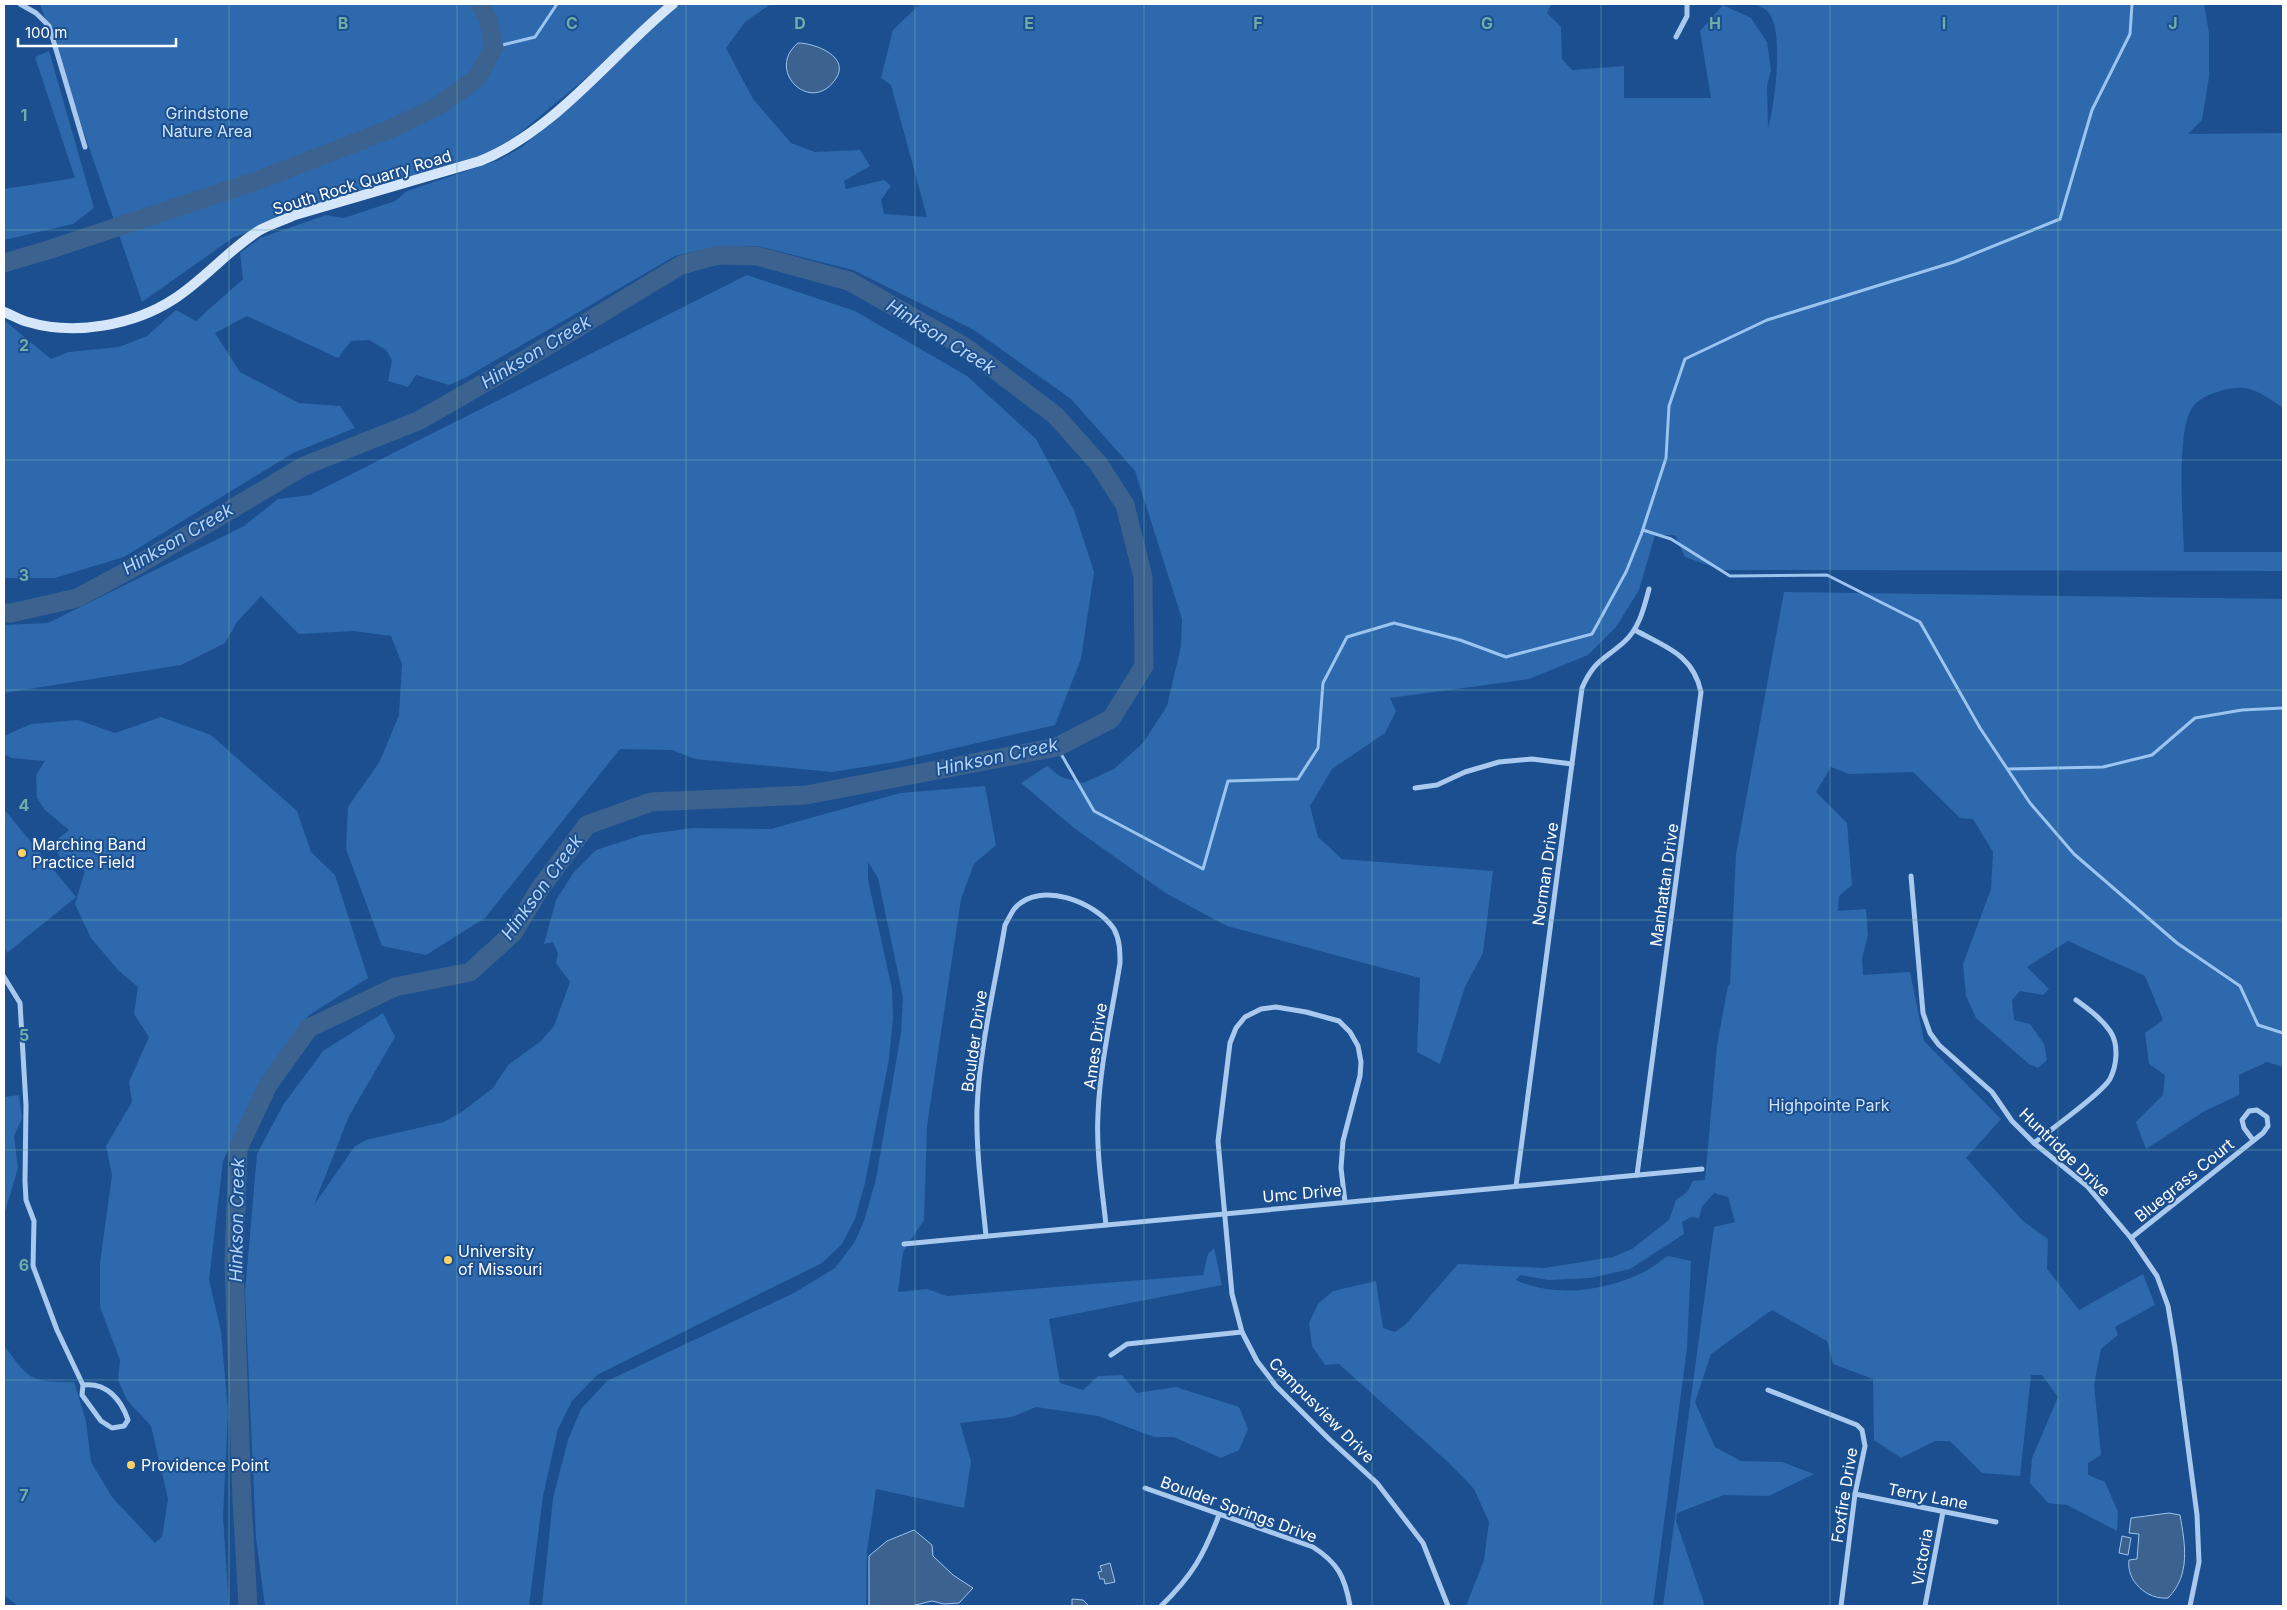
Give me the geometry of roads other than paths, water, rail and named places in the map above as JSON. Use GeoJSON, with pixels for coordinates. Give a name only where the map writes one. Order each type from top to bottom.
{"type":"FeatureCollection","features":[{"type":"Feature","properties":{"kind":"street"},"geometry":{"type":"LineString","coordinates":[[20,4],[36,13],[50,26],[85,147]]}},
{"type":"Feature","properties":{"kind":"street","name":"South Rock Quarry Road"},"geometry":{"type":"LineString","coordinates":[[4,312],[28,322],[58,326],[110,325],[129,320],[175,298],[238,246],[260,230],[277,222],[501,153],[555,112],[673,4]]}},
{"type":"Feature","properties":{"kind":"street"},"geometry":{"type":"LineString","coordinates":[[1676,37],[1687,16],[1687,4]]}},
{"type":"Feature","properties":{"kind":"street","name":"Norman Drive"},"geometry":{"type":"LineString","coordinates":[[1516,1186],[1582,688],[1589,673],[1600,660],[1625,642],[1635,630],[1644,609],[1649,589]]}},
{"type":"Feature","properties":{"kind":"street","name":"Manhattan Drive"},"geometry":{"type":"LineString","coordinates":[[1635,630],[1680,654],[1690,664],[1698,677],[1701,692],[1637,1175]]}},
{"type":"Feature","properties":{"kind":"street"},"geometry":{"type":"LineString","coordinates":[[1414,788],[1437,785],[1466,772],[1499,762],[1532,760],[1572,764]]}},
{"type":"Feature","properties":{"kind":"street","name":"Huntridge Drive"},"geometry":{"type":"LineString","coordinates":[[1912,876],[1923,1013],[1930,1033],[1939,1045],[1992,1092],[2012,1121],[2034,1143],[2087,1186],[2130,1238],[2157,1276],[2168,1306],[2175,1348],[2198,1534],[2200,1562],[2190,1606]]}},
{"type":"Feature","properties":{"kind":"street","name":"Boulder Drive"},"geometry":{"type":"LineString","coordinates":[[986,1236],[977,1142],[977,1109],[980,1072],[1005,925],[1016,908],[1030,898],[1051,895],[1067,897]]}},
{"type":"Feature","properties":{"kind":"street","name":"Ames Drive"},"geometry":{"type":"LineString","coordinates":[[1067,897],[1098,914],[1114,929],[1120,946],[1120,963],[1103,1068],[1098,1114],[1098,1159],[1106,1224]]}},
{"type":"Feature","properties":{"kind":"street"},"geometry":{"type":"LineString","coordinates":[[4,977],[20,1003],[26,1105],[25,1181],[26,1200],[34,1221],[33,1266],[57,1330],[83,1385],[82,1396],[101,1421],[112,1428],[124,1426],[128,1420],[125,1410],[114,1395],[97,1384],[83,1385]]}},
{"type":"Feature","properties":{"kind":"street"},"geometry":{"type":"LineString","coordinates":[[2034,1143],[2103,1088],[2115,1068],[2116,1054],[2110,1031],[2092,1012],[2076,1000]]}},
{"type":"Feature","properties":{"kind":"street","name":"Campusview Drive"},"geometry":{"type":"LineString","coordinates":[[1345,1202],[1341,1168],[1342,1150],[1360,1076],[1361,1062],[1358,1046],[1350,1032],[1339,1021],[1306,1012],[1276,1007],[1261,1009],[1245,1017],[1236,1028],[1230,1043],[1218,1142],[1232,1294],[1242,1332],[1257,1362],[1276,1386],[1328,1439],[1377,1483],[1423,1543],[1448,1606]]}},
{"type":"Feature","properties":{"kind":"street","name":"Bluegrass Court"},"geometry":{"type":"LineString","coordinates":[[2130,1238],[2264,1133],[2268,1126],[2264,1113],[2258,1110],[2250,1111],[2242,1120],[2244,1128],[2253,1140]]}},
{"type":"Feature","properties":{"kind":"street","name":"Umc Drive"},"geometry":{"type":"LineString","coordinates":[[904,1244],[1702,1168]]}},
{"type":"Feature","properties":{"kind":"street"},"geometry":{"type":"LineString","coordinates":[[1111,1355],[1127,1344],[1242,1332]]}},
{"type":"Feature","properties":{"kind":"street","name":"Foxfire Drive"},"geometry":{"type":"LineString","coordinates":[[1768,1390],[1857,1425],[1862,1430],[1866,1446],[1855,1494],[1841,1606]]}},
{"type":"Feature","properties":{"kind":"street","name":"Boulder Springs Drive"},"geometry":{"type":"LineString","coordinates":[[1145,1488],[1313,1547],[1329,1558],[1341,1574],[1350,1606]]}},
{"type":"Feature","properties":{"kind":"street","name":"Terry Lane"},"geometry":{"type":"LineString","coordinates":[[1855,1494],[1996,1522]]}},
{"type":"Feature","properties":{"kind":"street","name":"Victoria"},"geometry":{"type":"LineString","coordinates":[[1925,1606],[1942,1512]]}},
{"type":"Feature","properties":{"kind":"street"},"geometry":{"type":"LineString","coordinates":[[1161,1606],[1177,1591],[1196,1567],[1219,1515]]}},
{"type":"Feature","properties":{"kind":"waterway","name":"Hinkson Creek"},"geometry":{"type":"LineString","coordinates":[[4,263],[259,180],[388,130],[438,106],[477,78],[494,47],[488,19],[480,4]]}},
{"type":"Feature","properties":{"kind":"waterway"},"geometry":{"type":"LineString","coordinates":[[494,47],[535,37],[557,4]]}},
{"type":"Feature","properties":{"kind":"waterway"},"geometry":{"type":"LineString","coordinates":[[1642,532],[1666,458],[1669,406],[1685,359],[1767,320],[1954,262],[2060,219],[2092,110],[2130,34],[2132,4]]}},
{"type":"Feature","properties":{"kind":"waterway","name":"Hinkson Creek"},"geometry":{"type":"LineString","coordinates":[[4,613],[77,598],[129,570],[304,466],[418,421],[521,362],[681,265],[718,255],[757,256],[849,281],[965,347],[1055,415],[1098,463],[1125,505],[1143,577],[1144,666],[1111,719],[1057,747],[806,795],[651,802],[587,825],[539,890],[513,933],[470,972],[395,987],[309,1028],[268,1085],[238,1149],[234,1263],[242,1500],[248,1606]]}},
{"type":"Feature","properties":{"kind":"waterway"},"geometry":{"type":"LineString","coordinates":[[1057,747],[1094,811],[1203,869],[1228,781],[1298,779],[1318,748],[1323,683],[1347,637],[1394,623],[1460,640],[1506,657],[1592,634],[1626,572],[1643,530],[1671,539],[1730,576],[1827,575],[1920,622],[1980,728],[2030,803],[2074,854],[2177,943],[2240,986],[2258,1025],[2283,1033]]}},
{"type":"Feature","properties":{"kind":"waterway"},"geometry":{"type":"LineString","coordinates":[[2008,769],[2103,767],[2152,755],[2195,718],[2242,710],[2283,708]]}},
{"type":"Feature","properties":{"kind":"place","name":"Marching Band Practice Field"},"geometry":{"type":"Point","coordinates":[22,853]}},
{"type":"Feature","properties":{"kind":"place","name":"University of Missouri"},"geometry":{"type":"Point","coordinates":[448,1260]}},
{"type":"Feature","properties":{"kind":"place","name":"Providence Point"},"geometry":{"type":"Point","coordinates":[131,1465]}},
{"type":"Feature","properties":{"kind":"park label","name":"Grindstone Nature Area"},"geometry":{"type":"Point","coordinates":[207,122]}},
{"type":"Feature","properties":{"kind":"park label","name":"Highpointe Park"},"geometry":{"type":"Point","coordinates":[1829,1105]}}]}
